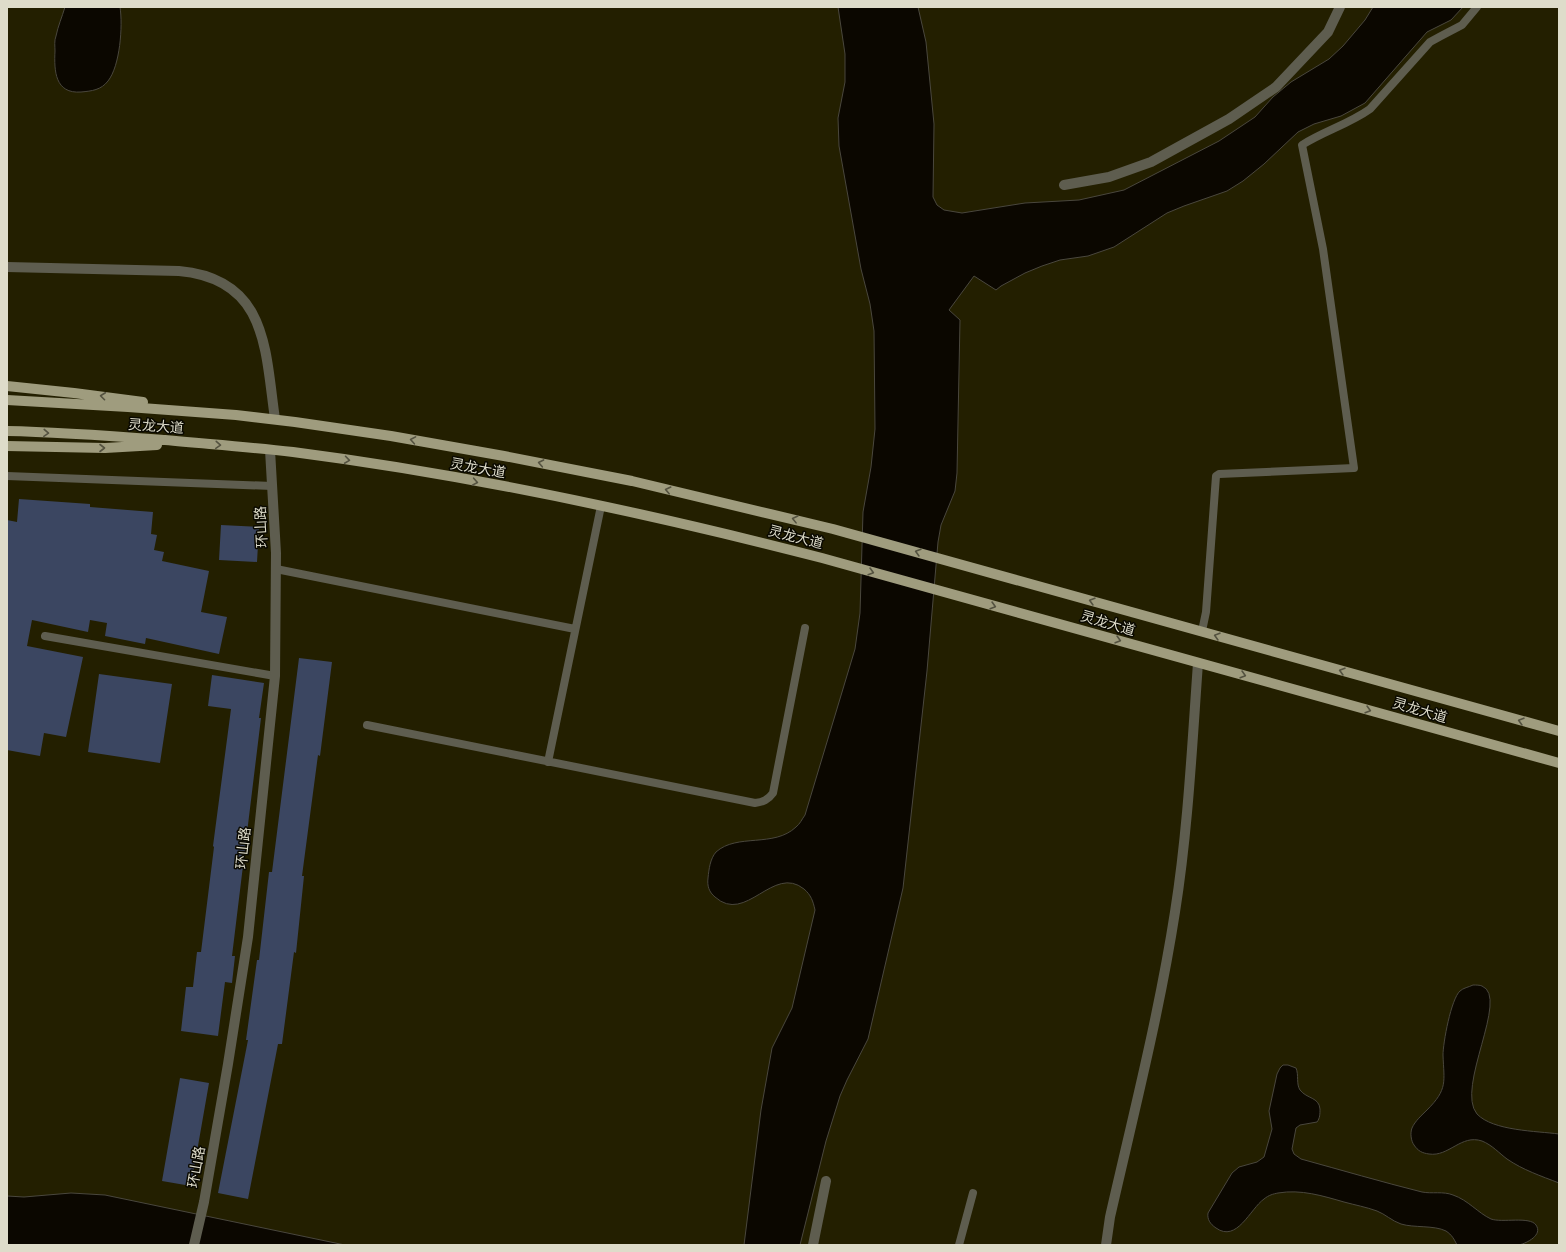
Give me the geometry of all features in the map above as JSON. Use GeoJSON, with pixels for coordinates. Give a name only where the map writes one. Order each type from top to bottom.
{"type":"FeatureCollection","features":[{"type":"Feature","properties":{"kind":"main road"},"geometry":{"type":"LineString","coordinates":[[7,386],[129,400],[224,414]]}},
{"type":"Feature","properties":{"kind":"main road","name":"灵龙大道"},"geometry":{"type":"LineString","coordinates":[[7,400],[224,414],[369,432],[632,481],[832,529],[1559,731]]}},
{"type":"Feature","properties":{"kind":"main road","name":"灵龙大道"},"geometry":{"type":"LineString","coordinates":[[7,430],[191,442],[270,450],[385,466],[601,506],[750,540],[833,561],[1559,763]]}},
{"type":"Feature","properties":{"kind":"main road"},"geometry":{"type":"LineString","coordinates":[[7,446],[105,448],[191,442]]}},
{"type":"Feature","properties":{"kind":"street"},"geometry":{"type":"LineString","coordinates":[[1064,185],[1109,177],[1151,162],[1229,119],[1276,87],[1328,32],[1340,7]]}},
{"type":"Feature","properties":{"kind":"street"},"geometry":{"type":"LineString","coordinates":[[7,267],[179,271],[201,274],[223,283],[242,297],[254,314],[258,323],[264,342],[275,420]]}},
{"type":"Feature","properties":{"kind":"street","name":"环山路"},"geometry":{"type":"LineString","coordinates":[[194,1245],[204,1202],[248,937],[275,676],[276,569],[270,450]]}},
{"type":"Feature","properties":{"kind":"street"},"geometry":{"type":"LineString","coordinates":[[1106,1245],[1110,1217],[1163,980],[1173,925],[1184,837],[1198,663]]}},
{"type":"Feature","properties":{"kind":"street"},"geometry":{"type":"LineString","coordinates":[[813,1245],[826,1182]]}},
{"type":"Feature","properties":{"kind":"lane"},"geometry":{"type":"LineString","coordinates":[[1202,632],[1206,612],[1216,476],[1219,474],[1354,468],[1323,249],[1302,145],[1313,138],[1360,116],[1370,109],[1430,42],[1462,26],[1478,7]]}},
{"type":"Feature","properties":{"kind":"lane"},"geometry":{"type":"LineString","coordinates":[[7,476],[272,486]]}},
{"type":"Feature","properties":{"kind":"lane"},"geometry":{"type":"LineString","coordinates":[[548,762],[601,506]]}},
{"type":"Feature","properties":{"kind":"lane"},"geometry":{"type":"LineString","coordinates":[[276,569],[575,629]]}},
{"type":"Feature","properties":{"kind":"lane"},"geometry":{"type":"LineString","coordinates":[[367,725],[756,803],[766,800],[773,793],[805,628]]}},
{"type":"Feature","properties":{"kind":"lane"},"geometry":{"type":"LineString","coordinates":[[45,636],[275,676]]}},
{"type":"Feature","properties":{"kind":"lane"},"geometry":{"type":"LineString","coordinates":[[959,1245],[973,1193]]}},
{"type":"Feature","properties":{"kind":"shaded area"},"geometry":{"type":"Polygon","coordinates":[[[65,7],[120,7],[121,35],[118,56],[108,81],[96,90],[72,92],[61,85],[58,80],[55,66],[55,42],[65,7]]]}},
{"type":"Feature","properties":{"kind":"shaded area"},"geometry":{"type":"Polygon","coordinates":[[[838,7],[918,7],[926,42],[934,124],[933,197],[937,205],[944,210],[962,213],[1025,203],[1079,200],[1124,190],[1219,141],[1255,117],[1273,97],[1291,82],[1329,59],[1343,46],[1365,20],[1373,7],[1463,7],[1451,20],[1427,32],[1365,103],[1341,116],[1314,124],[1298,132],[1264,164],[1243,181],[1227,191],[1167,213],[1114,247],[1088,256],[1060,260],[1042,266],[1025,273],[996,290],[974,276],[949,310],[960,320],[957,473],[955,491],[941,525],[938,542],[927,671],[903,888],[868,1039],[840,1096],[826,1141],[800,1245],[744,1245],[761,1110],[772,1048],[792,1008],[815,910],[812,901],[804,889],[793,883],[781,884],[770,888],[749,900],[738,904],[726,904],[715,897],[710,891],[708,884],[709,871],[714,855],[725,846],[745,841],[777,837],[787,833],[797,826],[805,815],[855,649],[860,613],[863,512],[871,467],[875,429],[874,331],[870,304],[861,269],[839,146],[838,118],[845,82],[845,54],[838,7]]]}},
{"type":"Feature","properties":{"kind":"shaded area"},"geometry":{"type":"Polygon","coordinates":[[[1473,985],[1482,986],[1489,994],[1490,1007],[1472,1085],[1472,1101],[1477,1114],[1484,1120],[1504,1127],[1559,1134],[1559,1183],[1519,1166],[1482,1141],[1468,1140],[1436,1154],[1422,1152],[1417,1149],[1413,1143],[1411,1130],[1413,1125],[1434,1103],[1442,1090],[1444,1079],[1443,1049],[1448,1022],[1454,1003],[1460,991],[1473,985]]]}},
{"type":"Feature","properties":{"kind":"shaded area"},"geometry":{"type":"Polygon","coordinates":[[[1283,1065],[1296,1068],[1300,1090],[1315,1100],[1320,1109],[1317,1122],[1300,1125],[1296,1128],[1292,1149],[1294,1154],[1301,1159],[1422,1192],[1445,1193],[1453,1195],[1491,1219],[1522,1220],[1533,1222],[1538,1229],[1536,1235],[1530,1240],[1519,1245],[1457,1245],[1450,1234],[1441,1229],[1401,1224],[1380,1212],[1369,1208],[1320,1195],[1295,1192],[1273,1194],[1264,1199],[1237,1228],[1230,1231],[1224,1231],[1216,1228],[1209,1221],[1208,1213],[1232,1173],[1239,1167],[1257,1162],[1264,1157],[1272,1129],[1269,1111],[1277,1074],[1283,1065]]]}},
{"type":"Feature","properties":{"kind":"shaded area"},"geometry":{"type":"Polygon","coordinates":[[[71,1193],[105,1195],[345,1245],[7,1245],[7,1196],[24,1197],[71,1193]]]}},
{"type":"Feature","properties":{"kind":"building"},"geometry":{"type":"Polygon","coordinates":[[[19,499],[90,504],[90,507],[153,512],[151,534],[157,535],[154,550],[164,552],[162,561],[209,571],[201,612],[227,617],[219,654],[146,638],[145,644],[105,636],[107,623],[90,620],[88,632],[32,620],[27,646],[83,657],[66,737],[44,733],[40,756],[7,750],[7,520],[17,522],[19,499]]]}},
{"type":"Feature","properties":{"kind":"building"},"geometry":{"type":"Polygon","coordinates":[[[221,525],[259,527],[257,562],[219,560],[221,525]]]}},
{"type":"Feature","properties":{"kind":"building"},"geometry":{"type":"Polygon","coordinates":[[[299,658],[332,662],[302,876],[304,876],[296,953],[294,952],[282,1044],[278,1044],[248,1199],[218,1193],[248,1040],[246,1040],[257,960],[259,960],[269,872],[272,872],[299,658]]]}},
{"type":"Feature","properties":{"kind":"building"},"geometry":{"type":"Polygon","coordinates":[[[99,674],[172,684],[160,763],[88,752],[99,674]]]}},
{"type":"Feature","properties":{"kind":"building"},"geometry":{"type":"Polygon","coordinates":[[[212,675],[264,683],[232,956],[235,956],[232,983],[225,982],[218,1036],[181,1031],[186,987],[193,987],[197,952],[201,952],[231,709],[208,706],[212,675]]]}},
{"type":"Feature","properties":{"kind":"building"},"geometry":{"type":"Polygon","coordinates":[[[180,1078],[209,1083],[191,1186],[162,1181],[180,1078]]]}}]}
